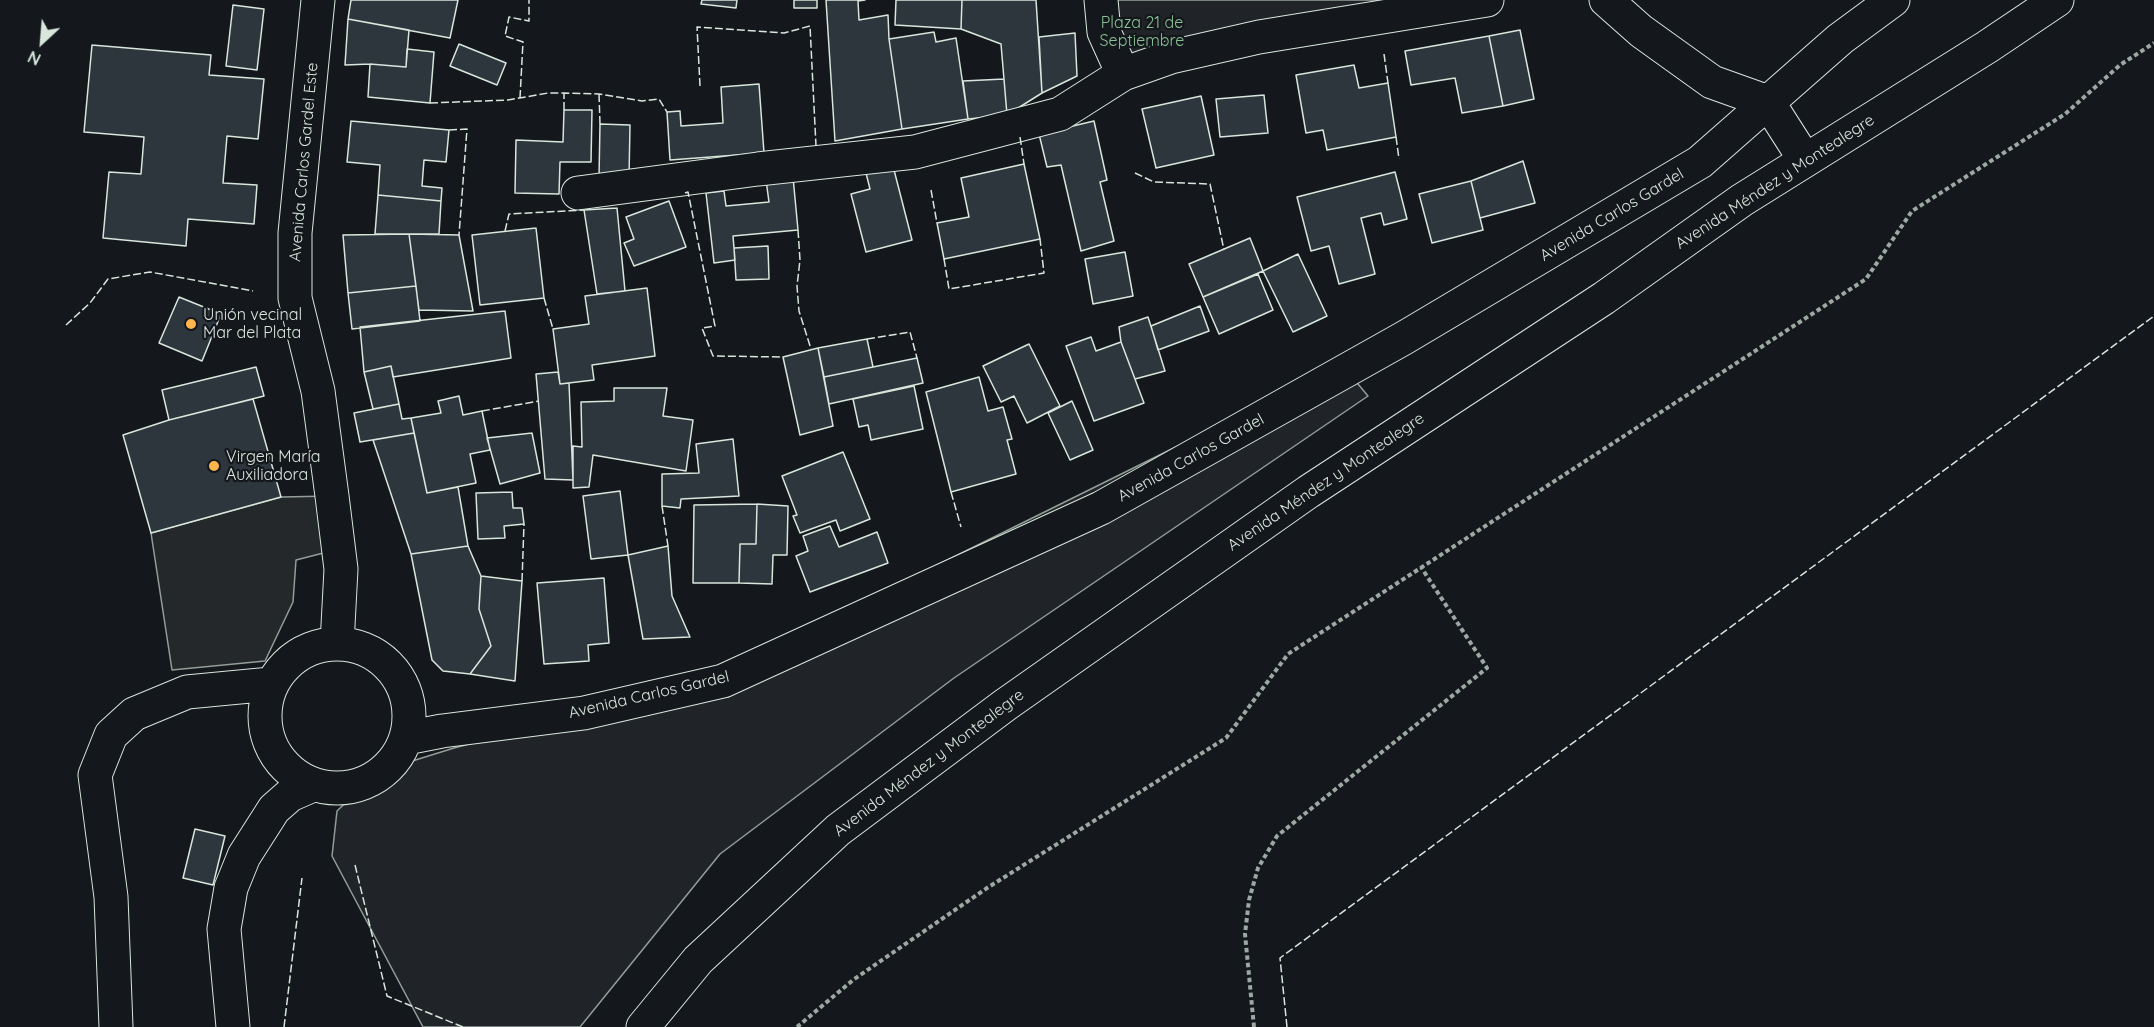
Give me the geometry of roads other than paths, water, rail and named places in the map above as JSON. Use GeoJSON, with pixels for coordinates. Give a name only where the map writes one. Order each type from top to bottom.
{"type":"FeatureCollection","features":[{"type":"Feature","properties":{"kind":"main road","name":"Avenida Carlos Gardel Este"},"geometry":{"type":"LineString","coordinates":[[318,0],[295,233],[295,298],[318,391],[341,569],[337,644]]}},
{"type":"Feature","properties":{"kind":"main road"},"geometry":{"type":"LineString","coordinates":[[1101,0],[1104,32],[1123,74]]}},
{"type":"Feature","properties":{"kind":"main road"},"geometry":{"type":"LineString","coordinates":[[578,194],[758,169],[915,152],[1060,114],[1123,74],[1171,57],[1259,37],[1487,0]]}},
{"type":"Feature","properties":{"kind":"main road"},"geometry":{"type":"LineString","coordinates":[[1606,0],[1641,31],[1712,81],[1768,102],[1805,160]]}},
{"type":"Feature","properties":{"kind":"main road","name":"Avenida Carlos Gardel"},"geometry":{"type":"LineString","coordinates":[[406,738],[442,731],[584,713],[723,681],[1101,508],[1404,338],[1700,162],[1840,39],[1893,0]]}},
{"type":"Feature","properties":{"kind":"main road","name":"Avenida Méndez y Montealegre"},"geometry":{"type":"LineString","coordinates":[[643,1027],[698,960],[838,830],[1005,705],[1308,492],[1604,298],[1742,200],[1987,47],[2057,0]]}},
{"type":"Feature","properties":{"kind":"main road"},"geometry":{"type":"LineString","coordinates":[[337,644],[359,647],[380,658],[396,674],[406,694],[409,716],[406,738],[395,759],[379,775],[358,786],[336,789],[313,785],[292,773],[275,754],[265,732],[264,707],[271,684],[283,667],[298,655],[317,646],[337,644]]}},
{"type":"Feature","properties":{"kind":"main road"},"geometry":{"type":"LineString","coordinates":[[116,1027],[111,897],[95,775],[111,735],[134,714],[187,692],[271,684]]}},
{"type":"Feature","properties":{"kind":"main road"},"geometry":{"type":"LineString","coordinates":[[233,1027],[224,929],[231,888],[244,856],[274,809],[290,795],[313,785]]}},
{"type":"Feature","properties":{"kind":"place","name":"Unión vecinal Mar del Plata"},"geometry":{"type":"Point","coordinates":[191,324]}},
{"type":"Feature","properties":{"kind":"place","name":"Virgen María Auxiliadora"},"geometry":{"type":"Point","coordinates":[214,466]}},
{"type":"Feature","properties":{"kind":"park label","name":"Plaza 21 de Septiembre"},"geometry":{"type":"Point","coordinates":[1142,32]}}]}
